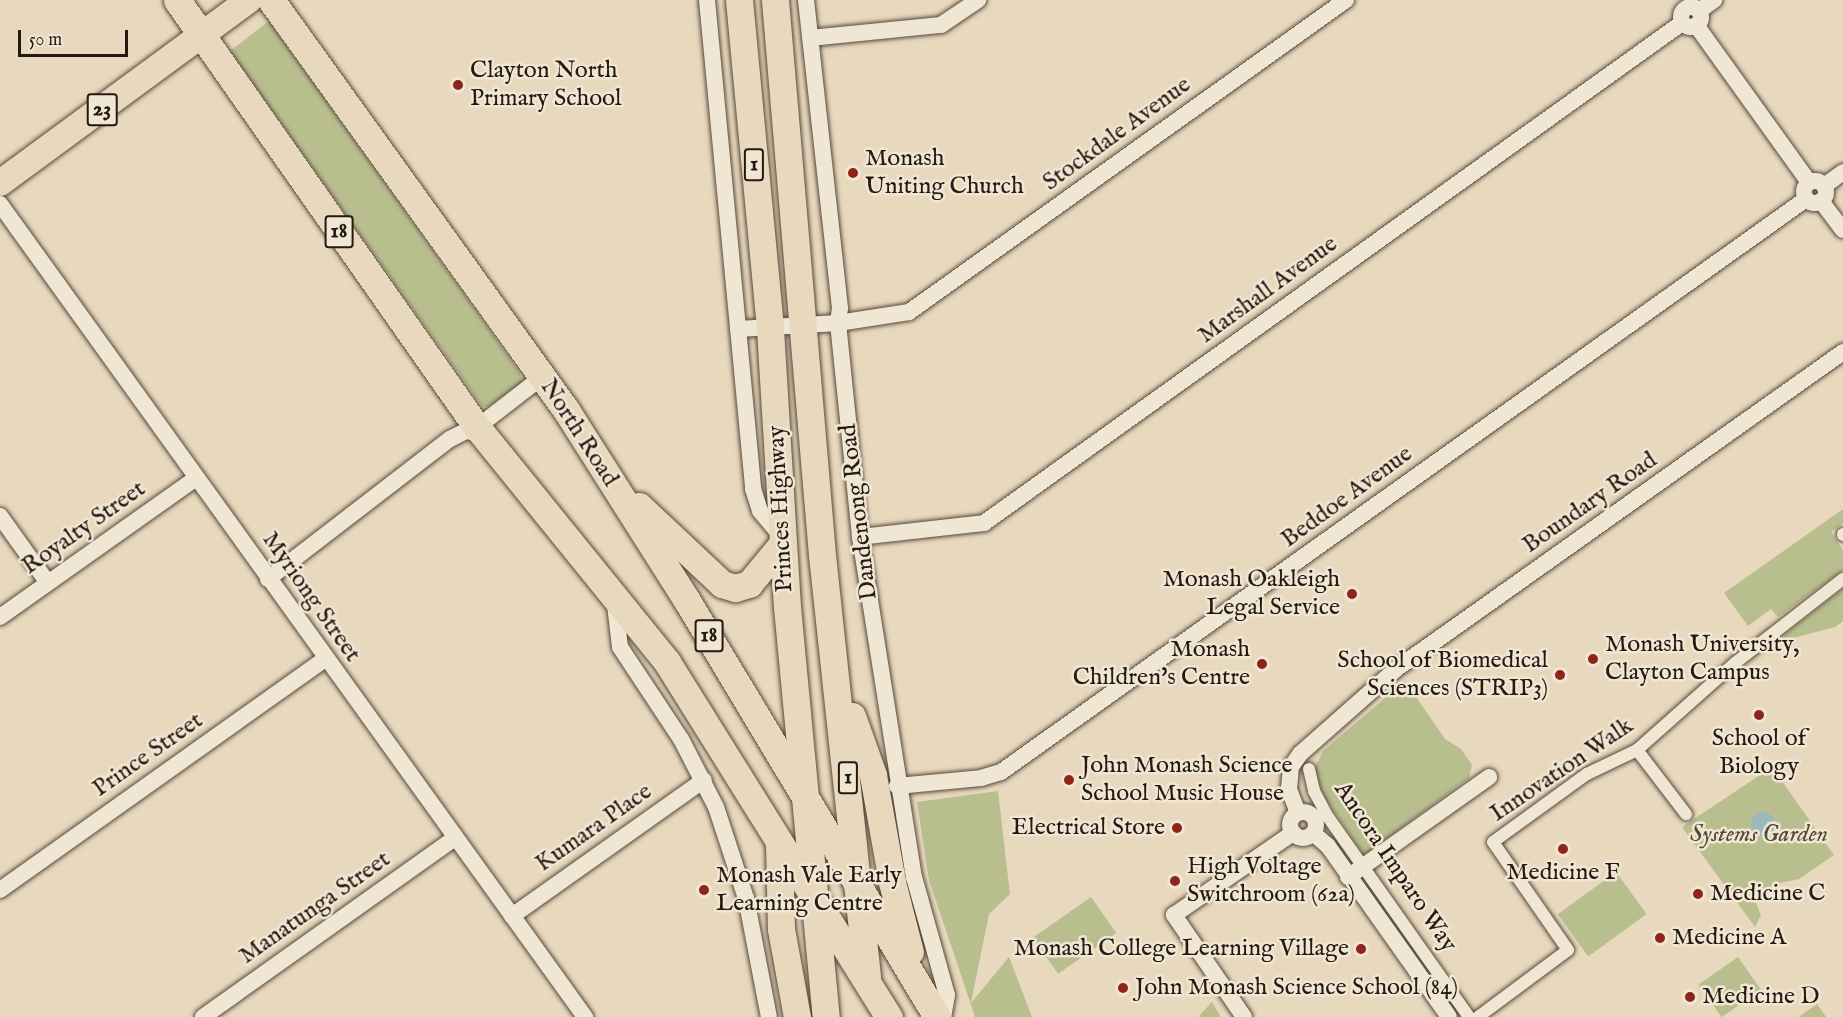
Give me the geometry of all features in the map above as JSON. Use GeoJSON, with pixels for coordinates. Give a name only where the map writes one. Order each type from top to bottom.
{"type":"FeatureCollection","features":[{"type":"Feature","properties":{"kind":"highway","name":"18"},"geometry":{"type":"LineString","coordinates":[[177,0],[476,426],[614,592],[688,692],[815,901],[889,1017]]}},
{"type":"Feature","properties":{"kind":"highway","name":"North Road"},"geometry":{"type":"LineString","coordinates":[[271,0],[542,377],[610,479],[859,885]]}},
{"type":"Feature","properties":{"kind":"highway","name":"Princes Highway"},"geometry":{"type":"LineString","coordinates":[[739,0],[770,329],[783,540],[826,1017]]}},
{"type":"Feature","properties":{"kind":"highway","name":"Princes Highway"},"geometry":{"type":"LineString","coordinates":[[775,0],[805,326],[828,615]]}},
{"type":"Feature","properties":{"kind":"highway"},"geometry":{"type":"LineString","coordinates":[[610,479],[722,584],[735,588],[748,584],[783,540]]}},
{"type":"Feature","properties":{"kind":"highway","name":"Dandenong Road"},"geometry":{"type":"LineString","coordinates":[[828,615],[836,670]]}},
{"type":"Feature","properties":{"kind":"highway"},"geometry":{"type":"LineString","coordinates":[[836,670],[873,776],[900,916],[922,992]]}},
{"type":"Feature","properties":{"kind":"highway","name":"1"},"geometry":{"type":"LineString","coordinates":[[836,670],[872,1017]]}},
{"type":"Feature","properties":{"kind":"highway"},"geometry":{"type":"LineString","coordinates":[[778,840],[781,929],[797,1017]]}},
{"type":"Feature","properties":{"kind":"highway","name":"18"},"geometry":{"type":"LineString","coordinates":[[859,885],[937,1017]]}},
{"type":"Feature","properties":{"kind":"main road","name":"23"},"geometry":{"type":"LineString","coordinates":[[0,183],[203,37],[249,0]]}},
{"type":"Feature","properties":{"kind":"street"},"geometry":{"type":"LineString","coordinates":[[707,0],[754,493],[763,515],[783,540]]}},
{"type":"Feature","properties":{"kind":"street","name":"Dandenong Road"},"geometry":{"type":"LineString","coordinates":[[806,0],[840,308],[838,323],[860,537],[897,786],[922,916],[946,988],[943,1017]]}},
{"type":"Feature","properties":{"kind":"street"},"geometry":{"type":"LineString","coordinates":[[810,38],[941,26],[978,0]]}},
{"type":"Feature","properties":{"kind":"street","name":"Stockdale Avenue"},"geometry":{"type":"LineString","coordinates":[[738,329],[770,329],[838,323],[909,312],[1346,0]]}},
{"type":"Feature","properties":{"kind":"street","name":"Marshall Avenue"},"geometry":{"type":"LineString","coordinates":[[860,537],[984,523],[1688,13],[1714,0]]}},
{"type":"Feature","properties":{"kind":"street"},"geometry":{"type":"LineString","coordinates":[[1688,13],[1843,230]]}},
{"type":"Feature","properties":{"kind":"street","name":"Beddoe Avenue"},"geometry":{"type":"LineString","coordinates":[[897,786],[981,778],[1001,772],[1843,172]]}},
{"type":"Feature","properties":{"kind":"street","name":"Myriong Street"},"geometry":{"type":"LineString","coordinates":[[0,204],[325,659],[585,1017]]}},
{"type":"Feature","properties":{"kind":"street","name":"Boundary Road"},"geometry":{"type":"LineString","coordinates":[[1368,696],[1396,669],[1843,352]]}},
{"type":"Feature","properties":{"kind":"street"},"geometry":{"type":"LineString","coordinates":[[265,575],[428,460],[455,446],[476,426],[542,377]]}},
{"type":"Feature","properties":{"kind":"street","name":"Royalty Street"},"geometry":{"type":"LineString","coordinates":[[0,617],[196,478]]}},
{"type":"Feature","properties":{"kind":"street"},"geometry":{"type":"LineString","coordinates":[[0,516],[48,583]]}},
{"type":"Feature","properties":{"kind":"street","name":"Innovation Walk"},"geometry":{"type":"LineString","coordinates":[[1478,1017],[1568,950],[1493,842],[1587,774],[1637,750],[1735,663],[1843,579]]}},
{"type":"Feature","properties":{"kind":"street"},"geometry":{"type":"LineString","coordinates":[[614,592],[615,632],[620,646],[704,780],[746,898],[769,1017]]}},
{"type":"Feature","properties":{"kind":"street","name":"Prince Street"},"geometry":{"type":"LineString","coordinates":[[0,890],[325,659]]}},
{"type":"Feature","properties":{"kind":"street","name":"Ancora Imparo Way"},"geometry":{"type":"LineString","coordinates":[[1298,813],[1289,789],[1290,767],[1300,754],[1368,696]]}},
{"type":"Feature","properties":{"kind":"street"},"geometry":{"type":"LineString","coordinates":[[1637,750],[1686,814]]}},
{"type":"Feature","properties":{"kind":"street","name":"Ancora Imparo Way"},"geometry":{"type":"LineString","coordinates":[[1310,769],[1314,791],[1328,817],[1469,1017]]}},
{"type":"Feature","properties":{"kind":"street"},"geometry":{"type":"LineString","coordinates":[[1348,877],[1489,777]]}},
{"type":"Feature","properties":{"kind":"street","name":"Kumara Place"},"geometry":{"type":"LineString","coordinates":[[512,916],[704,780]]}},
{"type":"Feature","properties":{"kind":"street"},"geometry":{"type":"LineString","coordinates":[[1298,813],[1313,817],[1316,825],[1313,833],[1302,838],[1293,833],[1291,823],[1298,813]]}},
{"type":"Feature","properties":{"kind":"street"},"geometry":{"type":"LineString","coordinates":[[1244,1017],[1174,915],[1293,833]]}},
{"type":"Feature","properties":{"kind":"street","name":"Ancora Imparo Way"},"geometry":{"type":"LineString","coordinates":[[1313,833],[1328,846],[1449,1017]]}},
{"type":"Feature","properties":{"kind":"street","name":"Manatunga Street"},"geometry":{"type":"LineString","coordinates":[[203,1017],[455,838]]}},
{"type":"Feature","properties":{"kind":"green space"},"geometry":{"type":"Polygon","coordinates":[[[269,21],[520,373],[522,383],[488,407],[482,406],[230,51],[269,21]]]}},
{"type":"Feature","properties":{"kind":"green space"},"geometry":{"type":"Polygon","coordinates":[[[1843,509],[1843,523],[1831,532],[1843,550],[1843,570],[1778,617],[1771,609],[1748,626],[1724,593],[1843,509]]]}},
{"type":"Feature","properties":{"kind":"green space"},"geometry":{"type":"Polygon","coordinates":[[[1843,589],[1843,621],[1835,627],[1774,643],[1843,589]]]}},
{"type":"Feature","properties":{"kind":"green space"},"geometry":{"type":"Polygon","coordinates":[[[1405,681],[1445,739],[1461,749],[1472,765],[1469,778],[1364,855],[1324,796],[1313,771],[1323,751],[1405,681]]]}},
{"type":"Feature","properties":{"kind":"green space","name":"Systems Garden"},"geometry":{"type":"Polygon","coordinates":[[[1772,767],[1834,855],[1799,879],[1774,884],[1766,890],[1748,885],[1761,915],[1755,927],[1682,827],[1772,767]]]}},
{"type":"Feature","properties":{"kind":"green space"},"geometry":{"type":"Polygon","coordinates":[[[998,791],[1010,894],[989,914],[971,1003],[1009,957],[1032,1017],[975,1017],[929,880],[917,802],[998,791]]]}},
{"type":"Feature","properties":{"kind":"green space"},"geometry":{"type":"Polygon","coordinates":[[[1616,872],[1647,914],[1588,956],[1558,914],[1616,872]]]}},
{"type":"Feature","properties":{"kind":"green space"},"geometry":{"type":"Polygon","coordinates":[[[1091,897],[1116,933],[1058,974],[1033,938],[1091,897]]]}},
{"type":"Feature","properties":{"kind":"green space"},"geometry":{"type":"Polygon","coordinates":[[[1738,957],[1761,990],[1721,1017],[1699,985],[1738,957]]]}},
{"type":"Feature","properties":{"kind":"green space"},"geometry":{"type":"Polygon","coordinates":[[[1212,1002],[1221,1017],[1200,1017],[1199,1016],[1212,1002]]]}},
{"type":"Feature","properties":{"kind":"green space"},"geometry":{"type":"Polygon","coordinates":[[[1817,1004],[1826,1017],[1799,1017],[1807,1011],[1817,1004]]]}},
{"type":"Feature","properties":{"kind":"water"},"geometry":{"type":"Polygon","coordinates":[[[1763,812],[1772,815],[1775,824],[1772,833],[1763,836],[1754,833],[1751,824],[1754,815],[1763,812]]]}},
{"type":"Feature","properties":{"kind":"place","name":"Clayton North Primary School"},"geometry":{"type":"Point","coordinates":[458,85]}},
{"type":"Feature","properties":{"kind":"place","name":"Monash Uniting Church"},"geometry":{"type":"Point","coordinates":[853,173]}},
{"type":"Feature","properties":{"kind":"place","name":"Monash Oakleigh Legal Service"},"geometry":{"type":"Point","coordinates":[1352,594]}},
{"type":"Feature","properties":{"kind":"place","name":"Monash University, Clayton Campus"},"geometry":{"type":"Point","coordinates":[1593,659]}},
{"type":"Feature","properties":{"kind":"place","name":"Monash Children's Centre"},"geometry":{"type":"Point","coordinates":[1262,664]}},
{"type":"Feature","properties":{"kind":"place","name":"School of Biomedical Sciences (STRIP3)"},"geometry":{"type":"Point","coordinates":[1560,675]}},
{"type":"Feature","properties":{"kind":"place","name":"School of Biology"},"geometry":{"type":"Point","coordinates":[1759,715]}},
{"type":"Feature","properties":{"kind":"place","name":"John Monash Science School Music House"},"geometry":{"type":"Point","coordinates":[1069,780]}},
{"type":"Feature","properties":{"kind":"place","name":"Electrical Store"},"geometry":{"type":"Point","coordinates":[1177,828]}},
{"type":"Feature","properties":{"kind":"place","name":"Medicine F"},"geometry":{"type":"Point","coordinates":[1563,849]}},
{"type":"Feature","properties":{"kind":"place","name":"High Voltage Switchroom (62a)"},"geometry":{"type":"Point","coordinates":[1175,881]}},
{"type":"Feature","properties":{"kind":"place","name":"Monash Vale Early Learning Centre"},"geometry":{"type":"Point","coordinates":[704,890]}},
{"type":"Feature","properties":{"kind":"place","name":"Medicine C"},"geometry":{"type":"Point","coordinates":[1698,894]}},
{"type":"Feature","properties":{"kind":"place","name":"Medicine A"},"geometry":{"type":"Point","coordinates":[1660,938]}},
{"type":"Feature","properties":{"kind":"place","name":"Monash College Learning Village"},"geometry":{"type":"Point","coordinates":[1361,949]}},
{"type":"Feature","properties":{"kind":"place","name":"John Monash Science School (84)"},"geometry":{"type":"Point","coordinates":[1123,988]}},
{"type":"Feature","properties":{"kind":"place","name":"Medicine D"},"geometry":{"type":"Point","coordinates":[1690,997]}}]}
